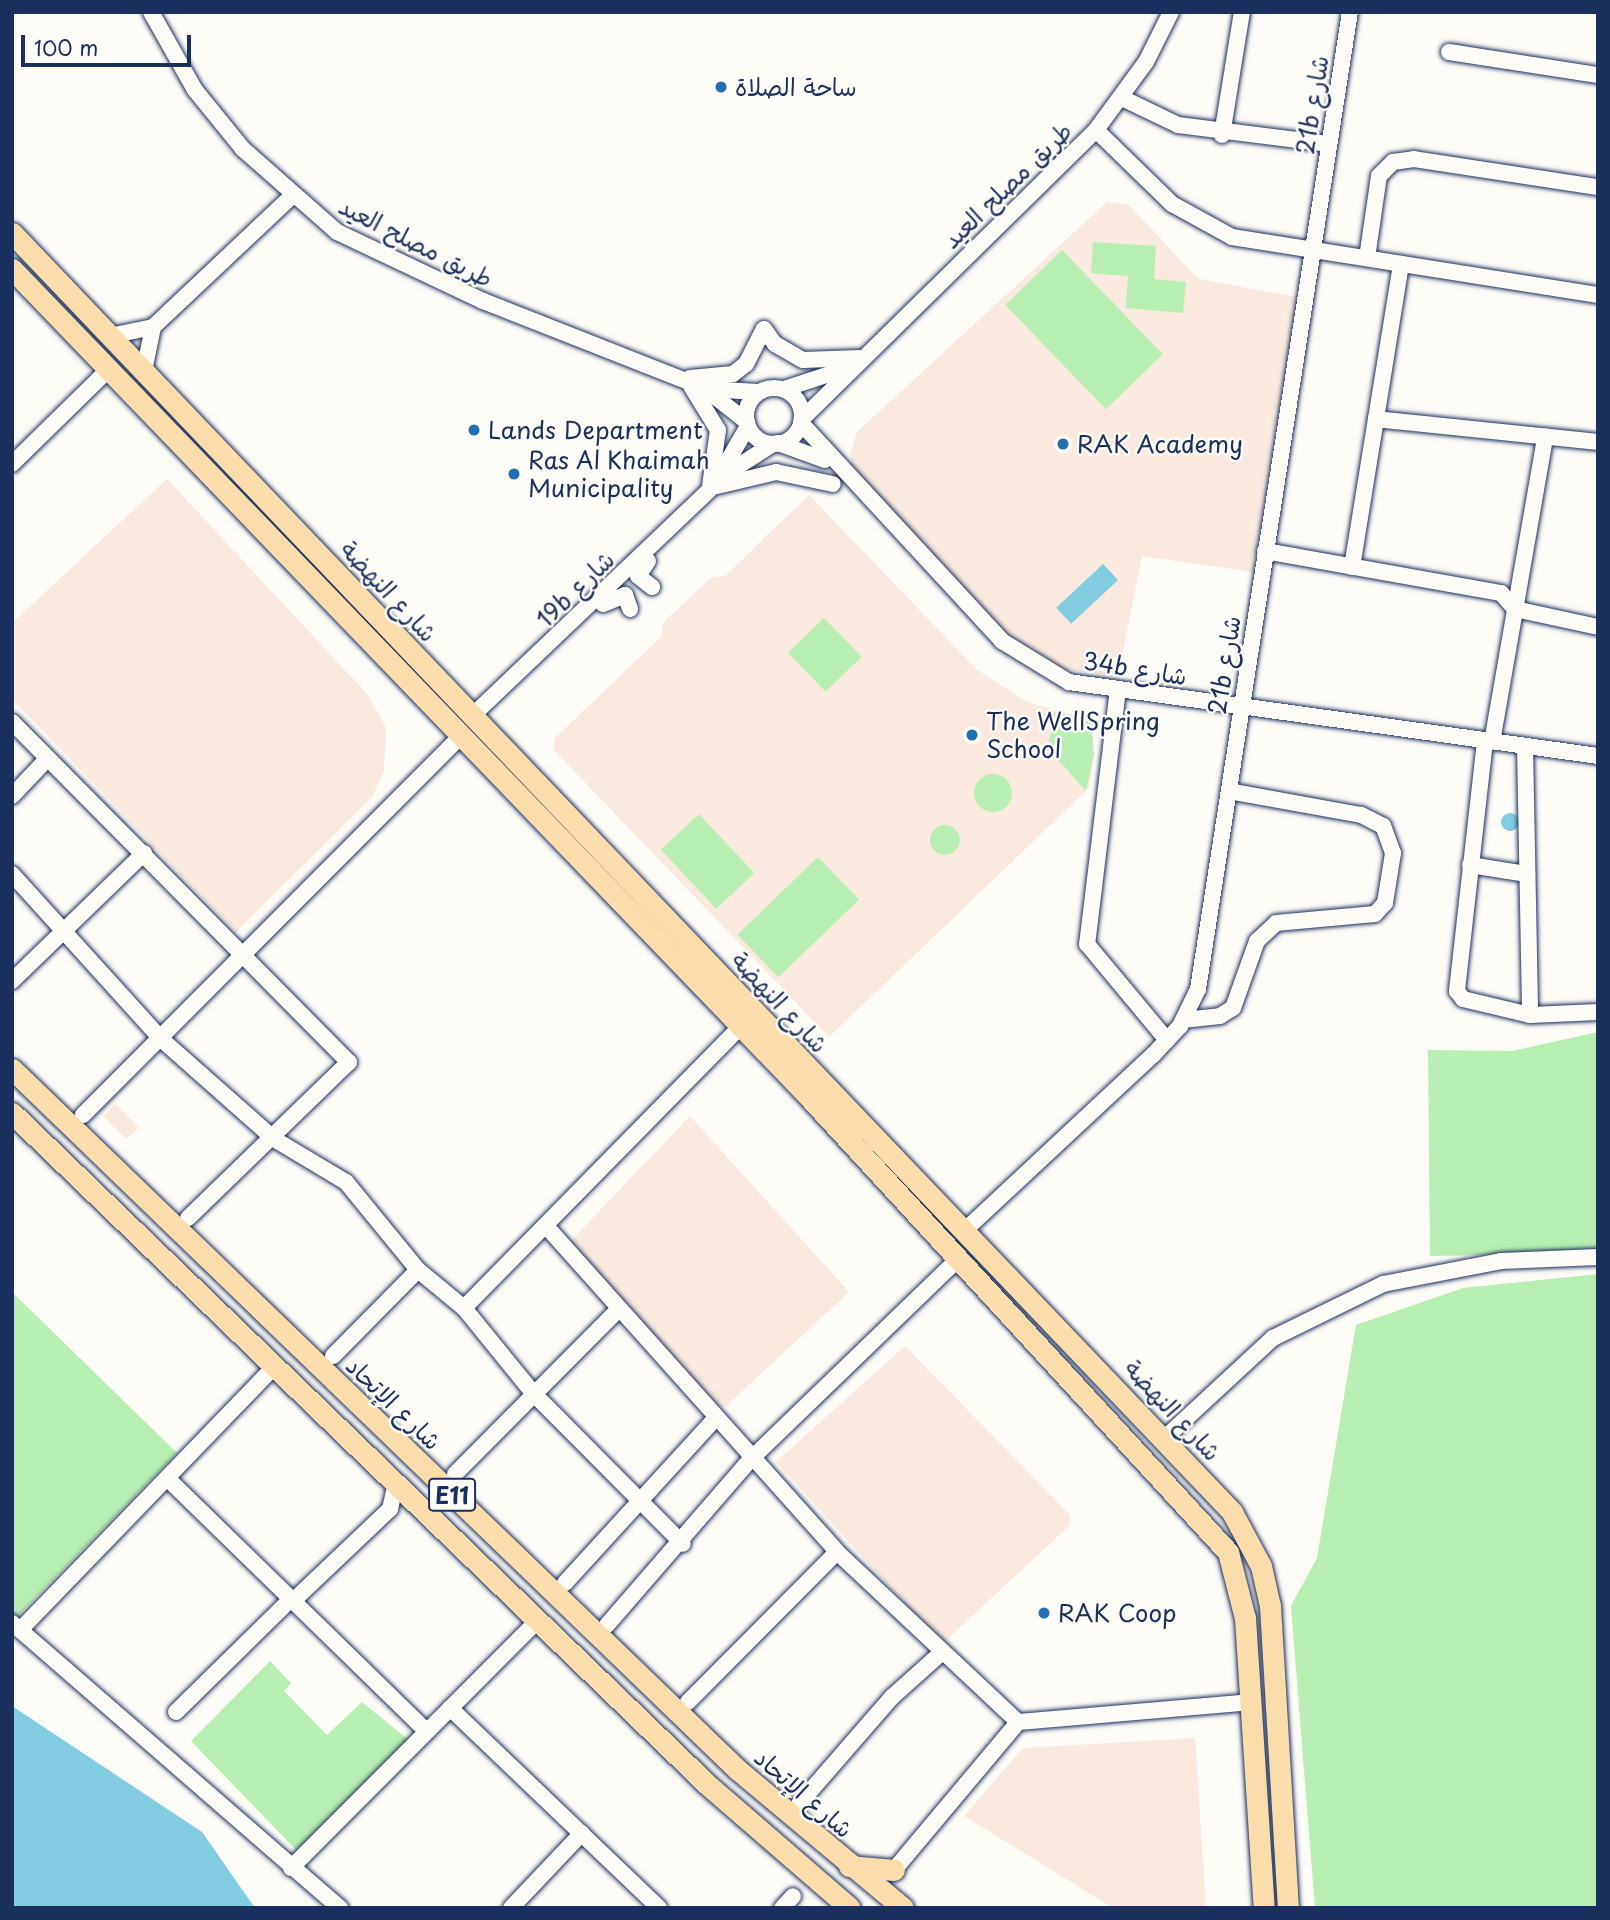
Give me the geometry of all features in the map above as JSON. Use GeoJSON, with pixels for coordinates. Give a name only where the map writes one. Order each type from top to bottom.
{"type":"FeatureCollection","features":[{"type":"Feature","properties":{"kind":"main road","name":"شارع النهضة"},"geometry":{"type":"LineString","coordinates":[[12,233],[963,1232],[1166,1437],[1232,1512],[1261,1566],[1269,1606],[1287,1908]]}},
{"type":"Feature","properties":{"kind":"main road","name":"شارع النهضة"},"geometry":{"type":"LineString","coordinates":[[12,269],[110,368],[273,544],[461,736],[738,1029],[809,1097],[1228,1552],[1245,1618],[1264,1908]]}},
{"type":"Feature","properties":{"kind":"main road"},"geometry":{"type":"LineString","coordinates":[[273,544],[284,534],[309,545]]}},
{"type":"Feature","properties":{"kind":"main road","name":"شارع الإتحاد"},"geometry":{"type":"LineString","coordinates":[[12,1069],[562,1587],[613,1651],[849,1866],[903,1908]]}},
{"type":"Feature","properties":{"kind":"main road"},"geometry":{"type":"LineString","coordinates":[[809,1097],[847,1133],[858,1122]]}},
{"type":"Feature","properties":{"kind":"main road","name":"E11"},"geometry":{"type":"LineString","coordinates":[[13,1116],[709,1786],[850,1908]]}},
{"type":"Feature","properties":{"kind":"main road"},"geometry":{"type":"LineString","coordinates":[[585,1665],[610,1669],[613,1651]]}},
{"type":"Feature","properties":{"kind":"main road"},"geometry":{"type":"LineString","coordinates":[[849,1866],[894,1870]]}},
{"type":"Feature","properties":{"kind":"street","name":"طريق مصلح العيد"},"geometry":{"type":"LineString","coordinates":[[151,12],[195,90],[291,197],[337,232],[467,294],[704,388],[747,424]]}},
{"type":"Feature","properties":{"kind":"street","name":"طريق مصلح العيد"},"geometry":{"type":"LineString","coordinates":[[801,421],[853,363],[1096,130],[1122,98],[1171,12]]}},
{"type":"Feature","properties":{"kind":"street"},"geometry":{"type":"LineString","coordinates":[[1222,135],[1242,12]]}},
{"type":"Feature","properties":{"kind":"street","name":"21b شارع"},"geometry":{"type":"LineString","coordinates":[[963,1232],[1167,1040],[1183,1020],[1202,975],[1241,705],[1350,12]]}},
{"type":"Feature","properties":{"kind":"street"},"geometry":{"type":"LineString","coordinates":[[1449,52],[1598,75]]}},
{"type":"Feature","properties":{"kind":"street"},"geometry":{"type":"LineString","coordinates":[[1122,98],[1178,125],[1222,135],[1328,144]]}},
{"type":"Feature","properties":{"kind":"street"},"geometry":{"type":"LineString","coordinates":[[1096,130],[1194,220],[1232,237],[1598,295]]}},
{"type":"Feature","properties":{"kind":"street"},"geometry":{"type":"LineString","coordinates":[[1367,258],[1379,176],[1393,162],[1414,159],[1598,187]]}},
{"type":"Feature","properties":{"kind":"street"},"geometry":{"type":"LineString","coordinates":[[110,336],[153,327],[291,197]]}},
{"type":"Feature","properties":{"kind":"street"},"geometry":{"type":"LineString","coordinates":[[1352,567],[1401,264]]}},
{"type":"Feature","properties":{"kind":"street"},"geometry":{"type":"LineString","coordinates":[[144,371],[153,327]]}},
{"type":"Feature","properties":{"kind":"street"},"geometry":{"type":"LineString","coordinates":[[678,376],[733,374],[746,364],[764,329],[775,344],[803,360],[853,363]]}},
{"type":"Feature","properties":{"kind":"street","name":"طريق مصلح العيد"},"geometry":{"type":"LineString","coordinates":[[784,389],[853,363]]}},
{"type":"Feature","properties":{"kind":"street"},"geometry":{"type":"LineString","coordinates":[[12,464],[110,368]]}},
{"type":"Feature","properties":{"kind":"street"},"geometry":{"type":"LineString","coordinates":[[678,376],[705,400],[718,430],[709,491],[776,472],[833,484]]}},
{"type":"Feature","properties":{"kind":"street","name":"طريق مصلح العيد"},"geometry":{"type":"LineString","coordinates":[[704,388],[758,393]]}},
{"type":"Feature","properties":{"kind":"street"},"geometry":{"type":"LineString","coordinates":[[784,389],[800,404],[801,421],[775,444],[747,424],[747,406],[758,393],[784,389]]}},
{"type":"Feature","properties":{"kind":"street"},"geometry":{"type":"LineString","coordinates":[[1376,419],[1598,442]]}},
{"type":"Feature","properties":{"kind":"street","name":"34b شارع"},"geometry":{"type":"LineString","coordinates":[[801,421],[833,465],[1027,661],[1069,681],[1598,756]]}},
{"type":"Feature","properties":{"kind":"street","name":"19b شارع"},"geometry":{"type":"LineString","coordinates":[[709,491],[747,424]]}},
{"type":"Feature","properties":{"kind":"street"},"geometry":{"type":"LineString","coordinates":[[1545,438],[1488,742],[1470,865],[1457,991],[1463,999],[1530,1016],[1598,1012]]}},
{"type":"Feature","properties":{"kind":"street","name":"34b شارع"},"geometry":{"type":"LineString","coordinates":[[775,444],[833,465]]}},
{"type":"Feature","properties":{"kind":"street","name":"19b شارع"},"geometry":{"type":"LineString","coordinates":[[471,717],[740,461],[775,444]]}},
{"type":"Feature","properties":{"kind":"street"},"geometry":{"type":"LineString","coordinates":[[652,587],[639,582],[640,568],[688,512]]}},
{"type":"Feature","properties":{"kind":"street"},"geometry":{"type":"LineString","coordinates":[[1265,551],[1501,593],[1515,609],[1598,627]]}},
{"type":"Feature","properties":{"kind":"street"},"geometry":{"type":"LineString","coordinates":[[517,676],[530,674],[610,597],[625,595],[630,609]]}},
{"type":"Feature","properties":{"kind":"street"},"geometry":{"type":"LineString","coordinates":[[1118,689],[1087,944],[1167,1040]]}},
{"type":"Feature","properties":{"kind":"street"},"geometry":{"type":"LineString","coordinates":[[12,722],[243,951],[349,1062],[274,1139],[188,1218]]}},
{"type":"Feature","properties":{"kind":"street"},"geometry":{"type":"LineString","coordinates":[[83,1115],[243,951],[461,736]]}},
{"type":"Feature","properties":{"kind":"street"},"geometry":{"type":"LineString","coordinates":[[1525,747],[1530,1016]]}},
{"type":"Feature","properties":{"kind":"street"},"geometry":{"type":"LineString","coordinates":[[12,796],[47,759]]}},
{"type":"Feature","properties":{"kind":"street"},"geometry":{"type":"LineString","coordinates":[[1183,1020],[1220,1016],[1233,1008],[1256,941],[1276,923],[1375,914],[1385,903],[1393,853],[1384,827],[1361,815],[1229,791]]}},
{"type":"Feature","properties":{"kind":"street"},"geometry":{"type":"LineString","coordinates":[[12,981],[64,935],[144,853]]}},
{"type":"Feature","properties":{"kind":"street"},"geometry":{"type":"LineString","coordinates":[[1470,865],[1527,874]]}},
{"type":"Feature","properties":{"kind":"street"},"geometry":{"type":"LineString","coordinates":[[12,874],[64,935],[160,1038],[274,1139],[346,1182],[418,1270],[464,1308],[534,1394],[683,1544]]}},
{"type":"Feature","properties":{"kind":"street"},"geometry":{"type":"LineString","coordinates":[[464,1308],[738,1029]]}},
{"type":"Feature","properties":{"kind":"street"},"geometry":{"type":"LineString","coordinates":[[546,1226],[750,1460],[837,1552],[941,1653],[1018,1721]]}},
{"type":"Feature","properties":{"kind":"street"},"geometry":{"type":"LineString","coordinates":[[1166,1437],[1273,1338],[1383,1284],[1501,1261],[1598,1257]]}},
{"type":"Feature","properties":{"kind":"street"},"geometry":{"type":"LineString","coordinates":[[607,1625],[683,1544],[750,1460],[959,1258]]}},
{"type":"Feature","properties":{"kind":"street"},"geometry":{"type":"LineString","coordinates":[[333,1356],[418,1270]]}},
{"type":"Feature","properties":{"kind":"street"},"geometry":{"type":"LineString","coordinates":[[455,1474],[619,1309]]}},
{"type":"Feature","properties":{"kind":"street"},"geometry":{"type":"LineString","coordinates":[[275,1366],[167,1478],[16,1626],[340,1908]]}},
{"type":"Feature","properties":{"kind":"street"},"geometry":{"type":"LineString","coordinates":[[562,1587],[642,1503],[715,1419]]}},
{"type":"Feature","properties":{"kind":"street"},"geometry":{"type":"LineString","coordinates":[[167,1478],[427,1732]]}},
{"type":"Feature","properties":{"kind":"street"},"geometry":{"type":"LineString","coordinates":[[176,1712],[390,1509],[396,1484]]}},
{"type":"Feature","properties":{"kind":"street"},"geometry":{"type":"LineString","coordinates":[[688,1702],[837,1552]]}},
{"type":"Feature","properties":{"kind":"street"},"geometry":{"type":"LineString","coordinates":[[291,1868],[538,1620]]}},
{"type":"Feature","properties":{"kind":"street"},"geometry":{"type":"LineString","coordinates":[[799,1804],[892,1697],[941,1653]]}},
{"type":"Feature","properties":{"kind":"street"},"geometry":{"type":"LineString","coordinates":[[894,1870],[1018,1721],[1250,1702]]}},
{"type":"Feature","properties":{"kind":"street"},"geometry":{"type":"LineString","coordinates":[[450,1708],[582,1833],[651,1905]]}},
{"type":"Feature","properties":{"kind":"street"},"geometry":{"type":"LineString","coordinates":[[510,1908],[582,1833]]}},
{"type":"Feature","properties":{"kind":"shaded area","name":"RAK Academy"},"geometry":{"type":"Polygon","coordinates":[[[1107,202],[1129,205],[1198,279],[1297,297],[1253,572],[1142,556],[1118,676],[1061,669],[1028,655],[851,473],[851,451],[857,432],[1107,202]]]}},
{"type":"Feature","properties":{"kind":"shaded area"},"geometry":{"type":"Polygon","coordinates":[[[167,479],[368,695],[386,728],[384,771],[372,797],[236,932],[12,699],[12,623],[167,479]]]}},
{"type":"Feature","properties":{"kind":"shaded area"},"geometry":{"type":"Polygon","coordinates":[[[809,495],[976,669],[1027,702],[1091,720],[1094,754],[1089,788],[829,1037],[554,750],[554,739],[661,637],[663,623],[712,577],[725,576],[809,495]]]}},
{"type":"Feature","properties":{"kind":"shaded area"},"geometry":{"type":"Polygon","coordinates":[[[115,1104],[139,1127],[127,1139],[103,1116],[115,1104]]]}},
{"type":"Feature","properties":{"kind":"shaded area"},"geometry":{"type":"Polygon","coordinates":[[[690,1116],[849,1292],[726,1406],[718,1406],[569,1243],[690,1116]]]}},
{"type":"Feature","properties":{"kind":"shaded area"},"geometry":{"type":"Polygon","coordinates":[[[905,1346],[1070,1515],[1070,1525],[942,1644],[776,1462],[905,1346]]]}},
{"type":"Feature","properties":{"kind":"shaded area"},"geometry":{"type":"Polygon","coordinates":[[[1195,1738],[1206,1908],[1113,1908],[964,1816],[1023,1748],[1195,1738]]]}},
{"type":"Feature","properties":{"kind":"green space"},"geometry":{"type":"Polygon","coordinates":[[[1093,242],[1156,246],[1154,279],[1186,282],[1183,313],[1126,308],[1128,276],[1091,273],[1093,242]]]}},
{"type":"Feature","properties":{"kind":"green space"},"geometry":{"type":"Polygon","coordinates":[[[1062,250],[1163,354],[1106,409],[1005,305],[1062,250]]]}},
{"type":"Feature","properties":{"kind":"green space"},"geometry":{"type":"Polygon","coordinates":[[[824,618],[862,657],[826,692],[788,653],[824,618]]]}},
{"type":"Feature","properties":{"kind":"green space"},"geometry":{"type":"Polygon","coordinates":[[[1054,712],[1091,720],[1094,754],[1086,791],[1048,749],[1054,712]]]}},
{"type":"Feature","properties":{"kind":"green space"},"geometry":{"type":"Polygon","coordinates":[[[993,774],[1006,780],[1012,793],[1006,806],[993,812],[980,806],[974,793],[980,780],[993,774]]]}},
{"type":"Feature","properties":{"kind":"green space"},"geometry":{"type":"Polygon","coordinates":[[[699,814],[754,873],[716,909],[661,849],[699,814]]]}},
{"type":"Feature","properties":{"kind":"green space"},"geometry":{"type":"Polygon","coordinates":[[[945,825],[951,826],[959,834],[959,846],[951,854],[945,855],[939,854],[931,846],[930,840],[931,834],[939,826],[945,825]]]}},
{"type":"Feature","properties":{"kind":"green space"},"geometry":{"type":"Polygon","coordinates":[[[818,857],[859,899],[778,977],[737,935],[818,857]]]}},
{"type":"Feature","properties":{"kind":"green space"},"geometry":{"type":"Polygon","coordinates":[[[1598,1032],[1598,1253],[1430,1256],[1428,1050],[1512,1051],[1598,1032]]]}},
{"type":"Feature","properties":{"kind":"green space"},"geometry":{"type":"Polygon","coordinates":[[[1598,1274],[1598,1908],[1315,1908],[1291,1606],[1317,1558],[1356,1325],[1463,1288],[1598,1274]]]}},
{"type":"Feature","properties":{"kind":"green space"},"geometry":{"type":"Polygon","coordinates":[[[12,1292],[177,1453],[12,1622],[12,1292]]]}},
{"type":"Feature","properties":{"kind":"green space"},"geometry":{"type":"Polygon","coordinates":[[[270,1661],[291,1683],[284,1691],[327,1735],[362,1702],[416,1746],[299,1853],[191,1741],[270,1661]]]}},
{"type":"Feature","properties":{"kind":"water"},"geometry":{"type":"Polygon","coordinates":[[[1103,564],[1118,580],[1071,624],[1056,608],[1103,564]]]}},
{"type":"Feature","properties":{"kind":"water"},"geometry":{"type":"Polygon","coordinates":[[[1510,813],[1516,816],[1519,822],[1516,828],[1510,831],[1504,828],[1501,822],[1504,816],[1510,813]]]}},
{"type":"Feature","properties":{"kind":"water"},"geometry":{"type":"Polygon","coordinates":[[[12,1706],[202,1832],[255,1908],[12,1908],[12,1706]]]}},
{"type":"Feature","properties":{"kind":"place","name":"ساحة الصلاة"},"geometry":{"type":"Point","coordinates":[721,87]}},
{"type":"Feature","properties":{"kind":"place","name":"Lands Department"},"geometry":{"type":"Point","coordinates":[474,430]}},
{"type":"Feature","properties":{"kind":"place","name":"RAK Academy"},"geometry":{"type":"Point","coordinates":[1063,444]}},
{"type":"Feature","properties":{"kind":"place","name":"Ras Al Khaimah Municipality"},"geometry":{"type":"Point","coordinates":[514,474]}},
{"type":"Feature","properties":{"kind":"place","name":"The WellSpring School"},"geometry":{"type":"Point","coordinates":[972,735]}},
{"type":"Feature","properties":{"kind":"place","name":"RAK Coop"},"geometry":{"type":"Point","coordinates":[1044,1613]}}]}
